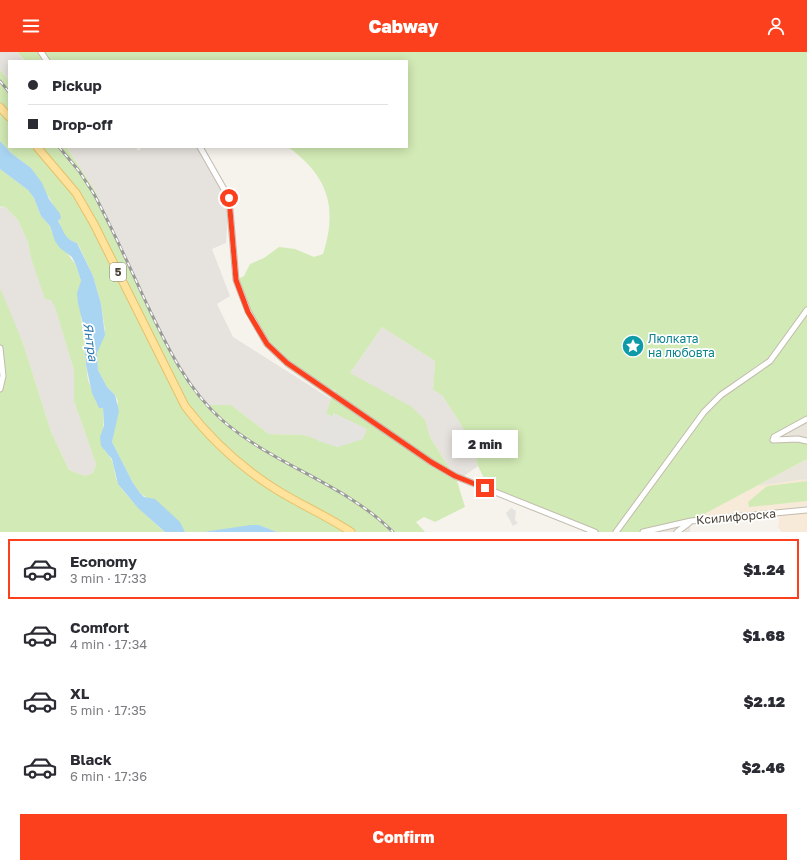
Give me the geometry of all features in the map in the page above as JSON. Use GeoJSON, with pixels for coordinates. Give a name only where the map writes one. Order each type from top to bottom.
{"type":"FeatureCollection","features":[{"type":"Feature","properties":{"kind":"main road"},"geometry":{"type":"LineString","coordinates":[[0,107],[8,116]]}},
{"type":"Feature","properties":{"kind":"main road","name":"5"},"geometry":{"type":"LineString","coordinates":[[38,148],[76,194],[94,224],[185,406],[201,427],[242,466],[277,490],[331,519],[351,532]]}},
{"type":"Feature","properties":{"kind":"street"},"geometry":{"type":"LineString","coordinates":[[201,148],[229,198],[236,280],[241,296],[256,327],[275,354],[437,466],[455,476],[596,532]]}},
{"type":"Feature","properties":{"kind":"street"},"geometry":{"type":"LineString","coordinates":[[616,532],[704,412],[721,395],[770,361],[807,310]]}},
{"type":"Feature","properties":{"kind":"street"},"geometry":{"type":"LineString","coordinates":[[0,348],[3,376],[0,389]]}},
{"type":"Feature","properties":{"kind":"street"},"geometry":{"type":"LineString","coordinates":[[807,419],[774,437],[773,440],[798,439],[807,441]]}},
{"type":"Feature","properties":{"kind":"street","name":"Ксилифорска"},"geometry":{"type":"LineString","coordinates":[[643,532],[691,521],[807,510]]}},
{"type":"Feature","properties":{"kind":"street"},"geometry":{"type":"LineString","coordinates":[[677,532],[691,521]]}},
{"type":"Feature","properties":{"kind":"shaded area"},"geometry":{"type":"Polygon","coordinates":[[[0,52],[17,52],[23,60],[8,60],[8,80],[0,70],[0,52]]]}},
{"type":"Feature","properties":{"kind":"shaded area"},"geometry":{"type":"Polygon","coordinates":[[[68,148],[136,148],[138,151],[142,148],[201,148],[229,198],[226,243],[212,249],[230,296],[217,304],[233,337],[331,399],[318,441],[304,435],[269,434],[231,405],[208,405],[192,387],[168,348],[94,189],[68,148]]]}},
{"type":"Feature","properties":{"kind":"shaded area"},"geometry":{"type":"Polygon","coordinates":[[[4,206],[18,220],[28,242],[31,258],[35,268],[55,306],[74,370],[74,401],[96,464],[93,473],[85,476],[69,470],[51,432],[23,343],[3,299],[0,288],[0,208],[4,206]]]}},
{"type":"Feature","properties":{"kind":"shaded area"},"geometry":{"type":"Polygon","coordinates":[[[382,327],[435,361],[433,390],[442,395],[472,442],[478,466],[457,481],[430,437],[424,420],[350,373],[382,327]]]}},
{"type":"Feature","properties":{"kind":"shaded area"},"geometry":{"type":"Polygon","coordinates":[[[334,413],[367,429],[363,439],[338,447],[318,441],[326,414],[333,417],[334,413]]]}},
{"type":"Feature","properties":{"kind":"shaded area"},"geometry":{"type":"Polygon","coordinates":[[[807,419],[807,441],[774,437],[807,419]]]}},
{"type":"Feature","properties":{"kind":"shaded area"},"geometry":{"type":"Polygon","coordinates":[[[807,459],[807,510],[691,521],[807,459]]]}},
{"type":"Feature","properties":{"kind":"shaded area"},"geometry":{"type":"Polygon","coordinates":[[[807,479],[807,532],[782,532],[778,527],[780,515],[691,521],[756,486],[807,479]]]}},
{"type":"Feature","properties":{"kind":"shaded area"},"geometry":{"type":"Polygon","coordinates":[[[511,508],[516,511],[515,520],[518,523],[513,526],[506,513],[511,508]]]}},
{"type":"Feature","properties":{"kind":"shaded area"},"geometry":{"type":"Polygon","coordinates":[[[691,521],[690,532],[643,532],[691,521]]]}},
{"type":"Feature","properties":{"kind":"green space"},"geometry":{"type":"Polygon","coordinates":[[[17,52],[807,52],[807,419],[775,437],[807,441],[807,459],[691,521],[643,532],[595,532],[485,487],[485,480],[478,466],[472,442],[442,395],[433,390],[435,361],[382,327],[350,373],[412,407],[425,420],[430,437],[457,481],[465,507],[435,522],[424,517],[416,522],[425,532],[277,532],[259,525],[203,532],[185,532],[174,517],[140,493],[133,483],[112,442],[118,401],[115,395],[107,387],[98,370],[97,353],[105,330],[101,304],[93,276],[77,243],[68,239],[63,233],[53,204],[31,168],[11,153],[0,141],[0,70],[8,80],[8,148],[68,148],[94,189],[168,348],[181,370],[208,405],[231,405],[269,434],[304,435],[338,447],[334,413],[333,417],[326,414],[331,399],[336,391],[316,383],[287,363],[255,327],[236,280],[244,276],[250,264],[264,258],[279,247],[295,249],[314,257],[323,254],[329,222],[329,207],[326,194],[321,181],[312,169],[302,158],[289,148],[408,148],[408,60],[24,60],[17,52]]]}},
{"type":"Feature","properties":{"kind":"green space"},"geometry":{"type":"Polygon","coordinates":[[[0,169],[28,190],[34,198],[41,216],[50,226],[52,233],[76,265],[81,281],[81,314],[88,380],[97,404],[103,408],[104,450],[113,462],[116,478],[121,488],[154,523],[165,532],[0,532],[0,288],[23,343],[51,432],[69,470],[85,476],[93,473],[96,464],[74,401],[74,370],[55,307],[51,300],[45,299],[31,258],[28,242],[18,220],[4,206],[0,207],[0,169]]]}},
{"type":"Feature","properties":{"kind":"green space"},"geometry":{"type":"Polygon","coordinates":[[[807,481],[807,501],[749,507],[748,502],[767,486],[807,481]]]}},
{"type":"Feature","properties":{"kind":"water","name":"Янтра"},"geometry":{"type":"Polygon","coordinates":[[[0,141],[11,153],[31,168],[42,183],[49,199],[60,214],[61,218],[58,221],[65,234],[69,239],[77,243],[93,276],[101,304],[105,335],[97,353],[98,370],[107,387],[115,395],[119,411],[112,442],[133,483],[140,493],[144,497],[155,499],[180,522],[185,532],[165,532],[138,508],[118,484],[112,459],[101,446],[100,437],[104,426],[103,408],[99,408],[92,393],[86,365],[83,324],[77,293],[81,281],[76,265],[72,257],[60,248],[55,241],[50,226],[41,216],[34,198],[28,190],[0,169],[0,141]]]}},
{"type":"Feature","properties":{"kind":"water"},"geometry":{"type":"Polygon","coordinates":[[[259,525],[277,532],[203,532],[259,525]]]}},
{"type":"Feature","properties":{"kind":"railway"},"geometry":{"type":"LineString","coordinates":[[0,81],[8,91]]}},
{"type":"Feature","properties":{"kind":"railway"},"geometry":{"type":"LineString","coordinates":[[60,148],[79,171],[94,194],[168,347],[197,393],[209,407],[242,436],[263,450],[353,500],[374,515],[393,532]]}},
{"type":"Feature","properties":{"kind":"place","name":"Люлката на любовта"},"geometry":{"type":"Point","coordinates":[633,346]}},
{"type":"Feature","properties":{"kind":"route"},"geometry":{"type":"LineString","coordinates":[[229,198],[236,280],[248,312],[256,327],[275,354],[431,462],[455,476],[485,488]]}}]}
